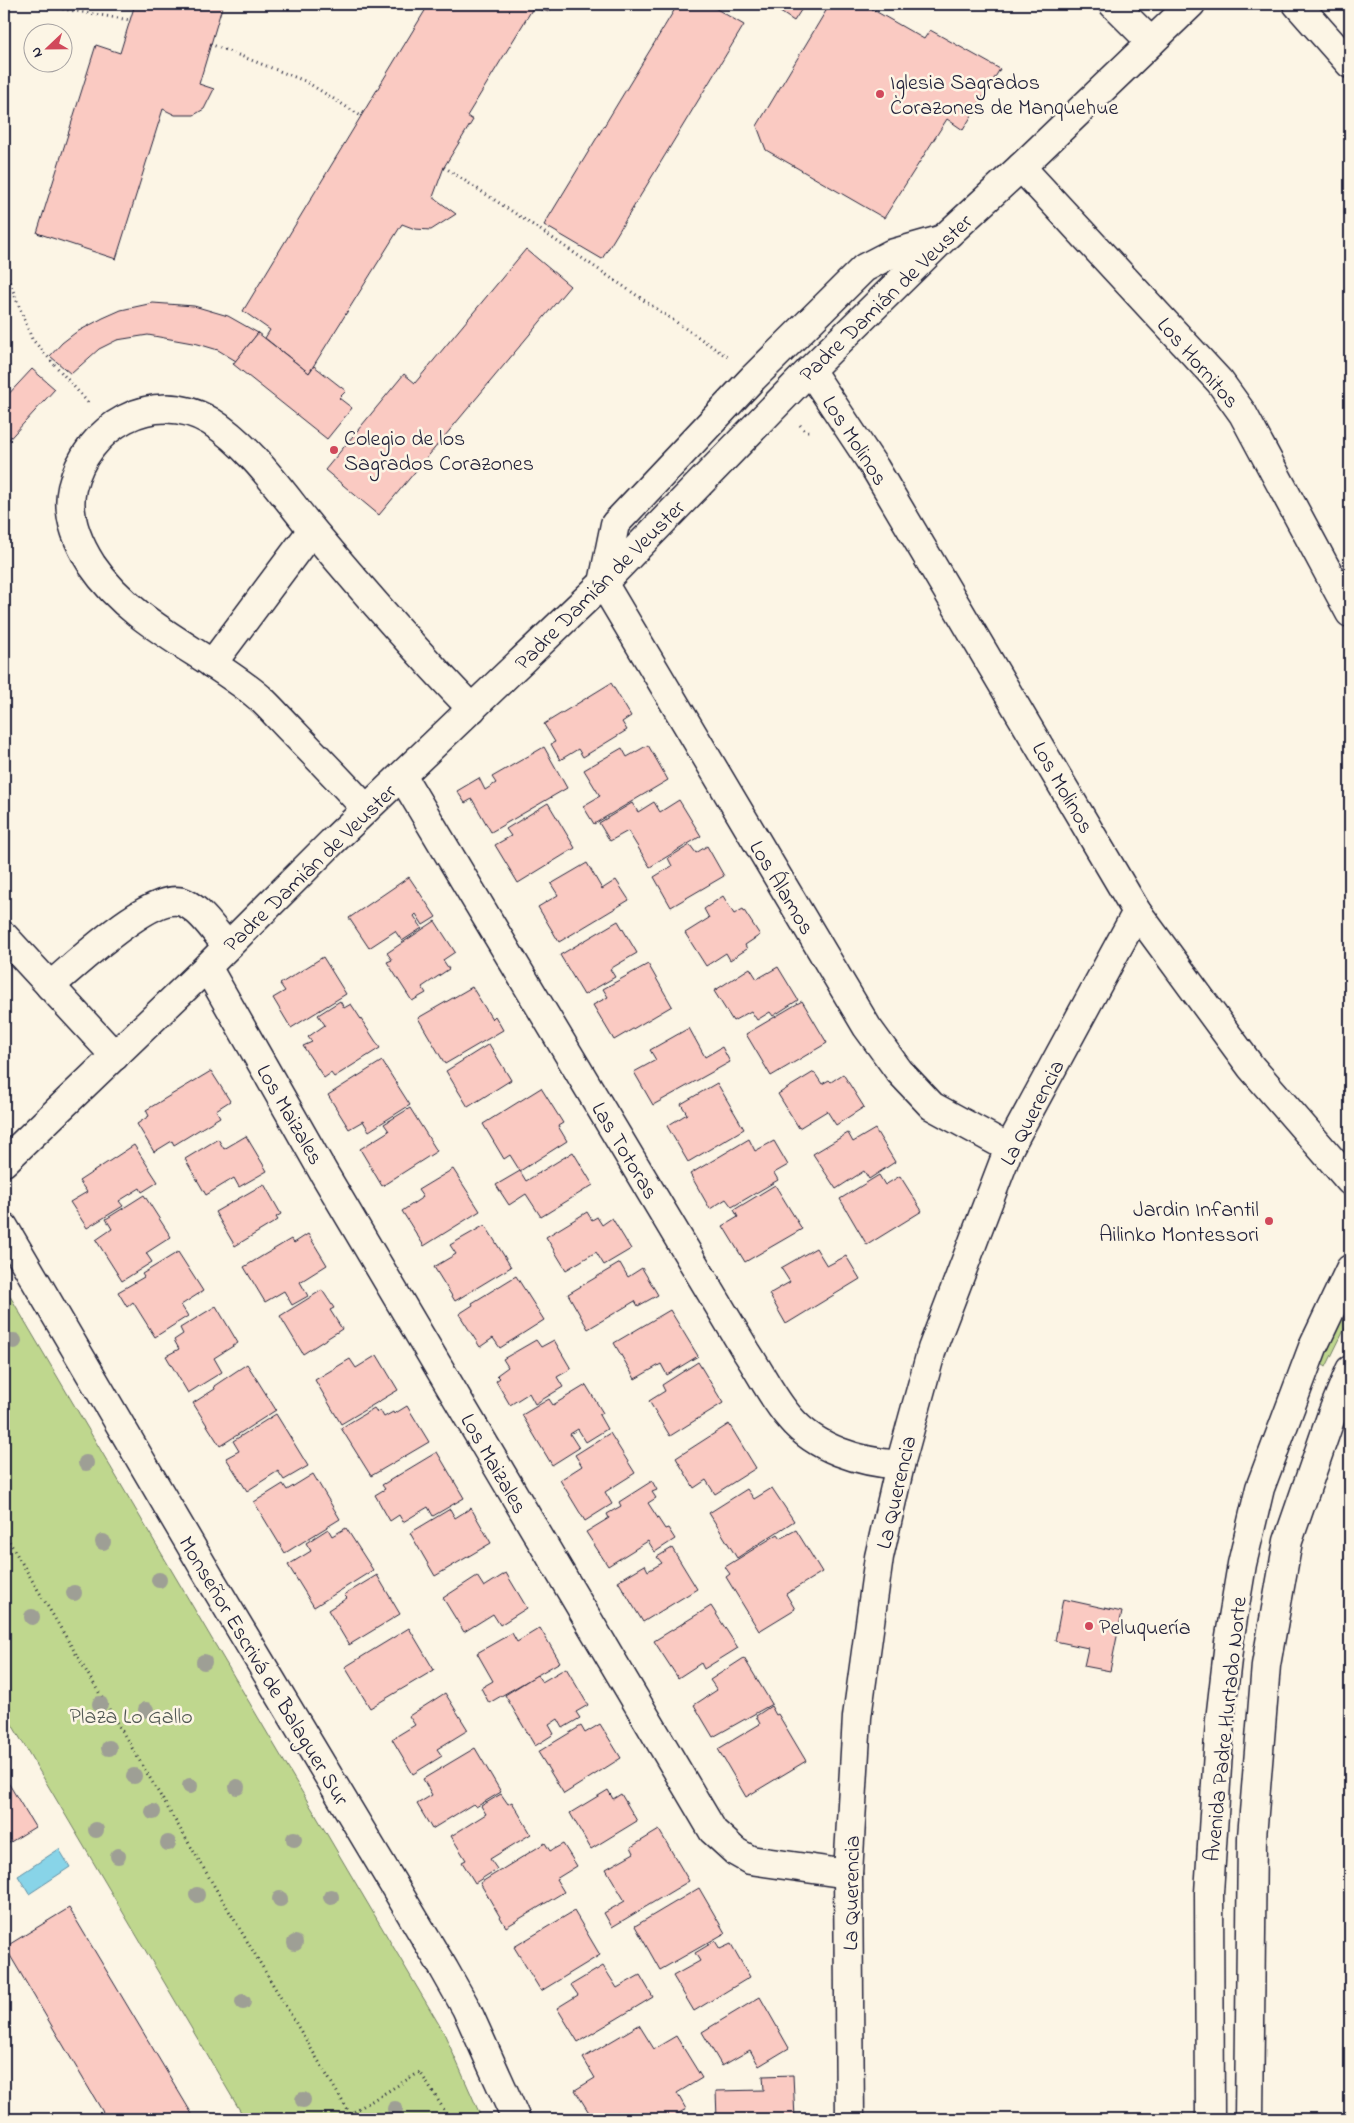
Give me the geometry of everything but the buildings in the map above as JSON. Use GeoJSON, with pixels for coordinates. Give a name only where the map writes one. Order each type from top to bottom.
{"type":"FeatureCollection","features":[{"type":"Feature","properties":{"kind":"street"},"geometry":{"type":"LineString","coordinates":[[1113,4],[1151,42]]}},
{"type":"Feature","properties":{"kind":"street","name":"Padre Damián de Veuster"},"geometry":{"type":"LineString","coordinates":[[4,1162],[207,967],[366,809],[603,582],[810,370],[943,239],[1192,4]]}},
{"type":"Feature","properties":{"kind":"street"},"geometry":{"type":"LineString","coordinates":[[1297,4],[1350,64]]}},
{"type":"Feature","properties":{"kind":"street","name":"Los Hornitos"},"geometry":{"type":"LineString","coordinates":[[1021,167],[1220,382],[1243,414],[1350,613]]}},
{"type":"Feature","properties":{"kind":"street"},"geometry":{"type":"LineString","coordinates":[[603,582],[615,524],[753,378],[864,268],[891,254],[943,239]]}},
{"type":"Feature","properties":{"kind":"street","name":"Los Molinos"},"geometry":{"type":"LineString","coordinates":[[810,370],[880,476],[1137,912],[1252,1067],[1350,1181]]}},
{"type":"Feature","properties":{"kind":"street"},"geometry":{"type":"LineString","coordinates":[[366,809],[259,698],[135,612],[108,588],[90,563],[75,534],[72,490],[78,470],[90,449],[110,428],[130,415],[154,408],[180,409],[210,421],[245,450],[406,640],[472,708]]}},
{"type":"Feature","properties":{"kind":"street"},"geometry":{"type":"LineString","coordinates":[[212,664],[312,530]]}},
{"type":"Feature","properties":{"kind":"street","name":"Los Álamos"},"geometry":{"type":"LineString","coordinates":[[603,582],[867,1027],[899,1071],[932,1106],[1009,1148]]}},
{"type":"Feature","properties":{"kind":"street","name":"Las Totoras"},"geometry":{"type":"LineString","coordinates":[[402,776],[746,1351],[790,1418],[823,1444],[841,1453],[880,1464],[900,1465]]}},
{"type":"Feature","properties":{"kind":"street"},"geometry":{"type":"LineString","coordinates":[[50,986],[123,925],[160,902],[172,900],[184,902],[195,909],[227,946]]}},
{"type":"Feature","properties":{"kind":"street","name":"La Querencia"},"geometry":{"type":"LineString","coordinates":[[850,2119],[848,1874],[857,1717],[879,1557],[900,1465],[932,1349],[1009,1148],[1137,912]]}},
{"type":"Feature","properties":{"kind":"street"},"geometry":{"type":"LineString","coordinates":[[4,936],[115,1056]]}},
{"type":"Feature","properties":{"kind":"street","name":"Los Maizales"},"geometry":{"type":"LineString","coordinates":[[207,967],[325,1175],[713,1831],[736,1852],[750,1860],[848,1874]]}},
{"type":"Feature","properties":{"kind":"street","name":"Monseñor Escrivá de Balaguer Sur"},"geometry":{"type":"LineString","coordinates":[[4,1227],[211,1580],[444,1969],[466,2008],[516,2119]]}},
{"type":"Feature","properties":{"kind":"street","name":"Avenida Padre Hurtado Norte"},"geometry":{"type":"LineString","coordinates":[[1210,2119],[1208,1893],[1220,1720],[1229,1642],[1242,1564],[1260,1488],[1313,1347],[1350,1269]]}},
{"type":"Feature","properties":{"kind":"street","name":"Avenida Padre Hurtado Norte"},"geometry":{"type":"LineString","coordinates":[[1249,2119],[1252,1837],[1266,1665],[1288,1541],[1332,1414],[1350,1370]]}},
{"type":"Feature","properties":{"kind":"path"},"geometry":{"type":"LineString","coordinates":[[33,4],[130,20]]}},
{"type":"Feature","properties":{"kind":"path"},"geometry":{"type":"LineString","coordinates":[[210,44],[305,81],[362,116]]}},
{"type":"Feature","properties":{"kind":"path"},"geometry":{"type":"LineString","coordinates":[[444,167],[730,359]]}},
{"type":"Feature","properties":{"kind":"path"},"geometry":{"type":"LineString","coordinates":[[4,268],[32,339],[110,428]]}},
{"type":"Feature","properties":{"kind":"path"},"geometry":{"type":"LineString","coordinates":[[4,1533],[353,2119]]}},
{"type":"Feature","properties":{"kind":"path"},"geometry":{"type":"LineString","coordinates":[[350,2114],[420,2072],[450,2119]]}},
{"type":"Feature","properties":{"kind":"green space","name":"Plaza Lo Gallo"},"geometry":{"type":"Polygon","coordinates":[[[4,1286],[444,2033],[482,2119],[245,2119],[4,1711],[4,1286]]]}},
{"type":"Feature","properties":{"kind":"green space"},"geometry":{"type":"Polygon","coordinates":[[[1350,1301],[1350,1318],[1326,1367],[1322,1364],[1350,1301]]]}},
{"type":"Feature","properties":{"kind":"water"},"geometry":{"type":"Polygon","coordinates":[[[59,1849],[70,1867],[29,1894],[18,1876],[59,1849]]]}},
{"type":"Feature","properties":{"kind":"place","name":"Iglesia Sagrados Corazones de Manquehue"},"geometry":{"type":"Point","coordinates":[880,94]}},
{"type":"Feature","properties":{"kind":"place","name":"Colegio de los Sagrados Corazones"},"geometry":{"type":"Point","coordinates":[334,450]}},
{"type":"Feature","properties":{"kind":"place","name":"Jardin Infantil Ailinko Montessori"},"geometry":{"type":"Point","coordinates":[1269,1221]}},
{"type":"Feature","properties":{"kind":"place","name":"Peluquería"},"geometry":{"type":"Point","coordinates":[1089,1626]}}]}
